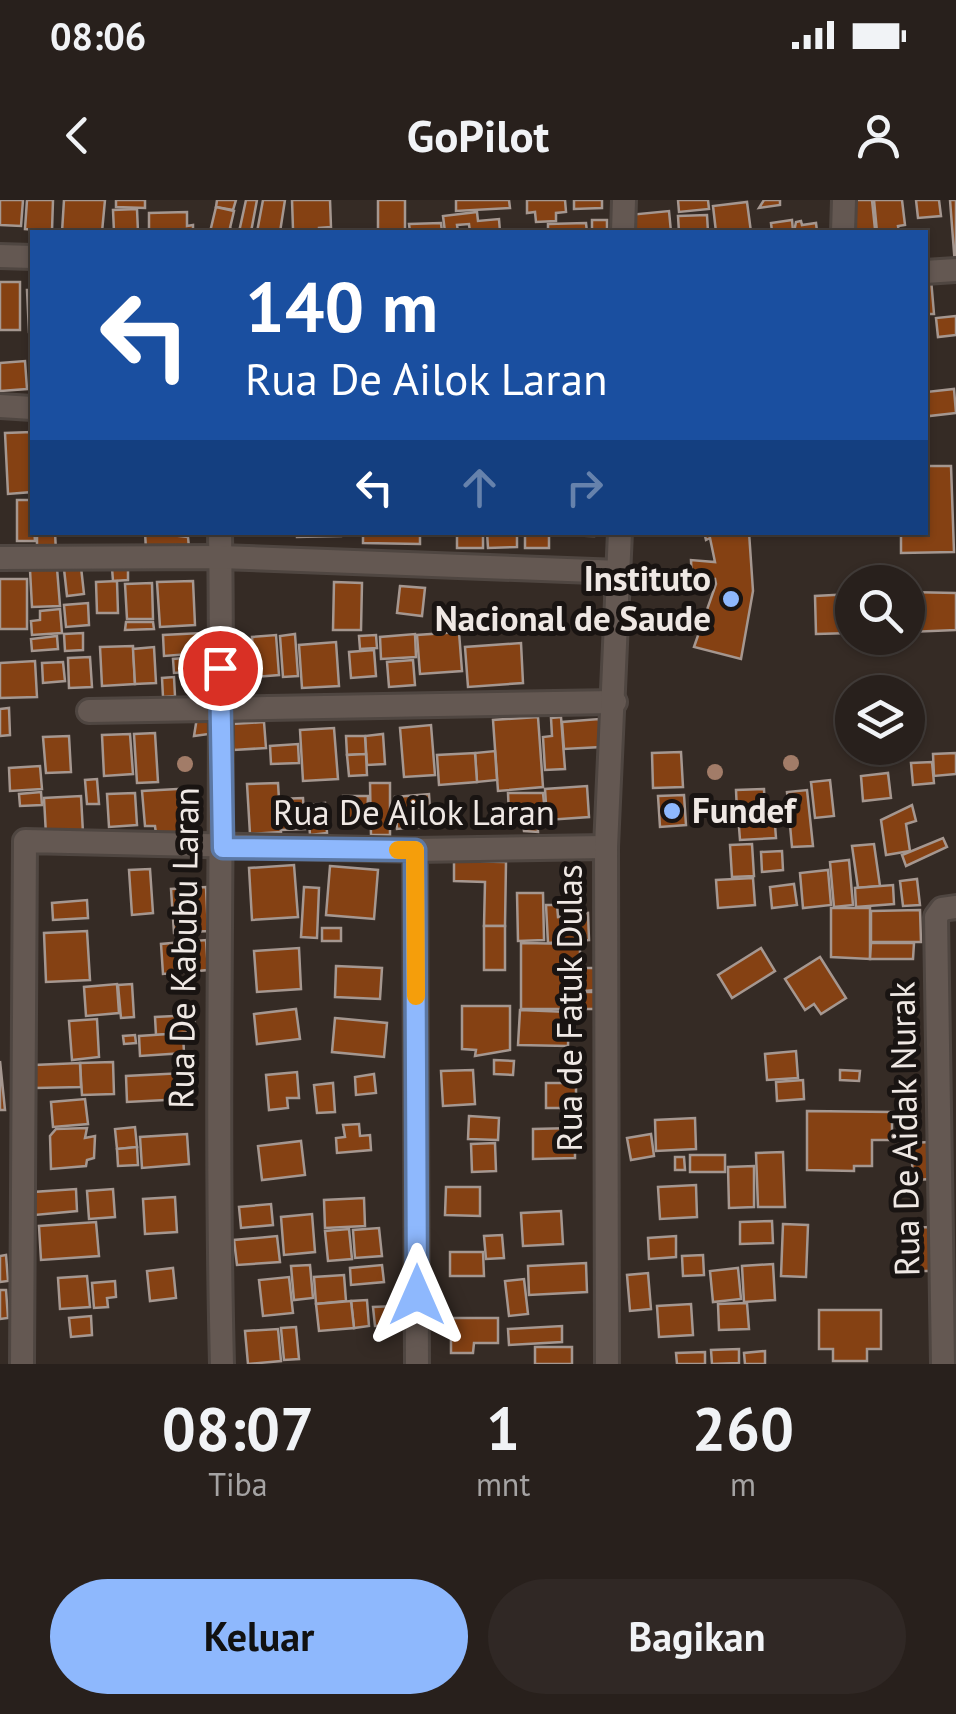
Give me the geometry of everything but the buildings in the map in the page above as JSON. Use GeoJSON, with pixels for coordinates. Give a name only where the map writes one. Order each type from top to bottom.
{"type":"FeatureCollection","features":[{"type":"Feature","properties":{"kind":"street"},"geometry":{"type":"LineString","coordinates":[[623,230],[624,200]]}},
{"type":"Feature","properties":{"kind":"street"},"geometry":{"type":"LineString","coordinates":[[843,230],[844,200]]}},
{"type":"Feature","properties":{"kind":"street"},"geometry":{"type":"LineString","coordinates":[[0,256],[30,257]]}},
{"type":"Feature","properties":{"kind":"street"},"geometry":{"type":"LineString","coordinates":[[928,272],[956,270]]}},
{"type":"Feature","properties":{"kind":"street"},"geometry":{"type":"LineString","coordinates":[[0,406],[30,408]]}},
{"type":"Feature","properties":{"kind":"street","name":"Rua De Kabubu Laran"},"geometry":{"type":"LineString","coordinates":[[220,535],[223,848],[216,1134],[222,1364]]}},
{"type":"Feature","properties":{"kind":"street","name":"Rua de Fatuk Dulas"},"geometry":{"type":"LineString","coordinates":[[606,1364],[606,847],[620,535]]}},
{"type":"Feature","properties":{"kind":"street"},"geometry":{"type":"LineString","coordinates":[[0,558],[220,556],[620,572]]}},
{"type":"Feature","properties":{"kind":"street"},"geometry":{"type":"LineString","coordinates":[[89,710],[615,702]]}},
{"type":"Feature","properties":{"kind":"street","name":"Rua De Ailok Laran"},"geometry":{"type":"LineString","coordinates":[[22,1364],[26,841],[415,850],[606,847]]}},
{"type":"Feature","properties":{"kind":"street"},"geometry":{"type":"LineString","coordinates":[[415,850],[417,1364]]}},
{"type":"Feature","properties":{"kind":"street","name":"Rua De Aidak Nurak"},"geometry":{"type":"LineString","coordinates":[[943,1364],[948,1028],[936,918],[942,909],[956,907]]}},
{"type":"Feature","properties":{"kind":"slow traffic"},"geometry":{"type":"LineString","coordinates":[[398,850],[415,850],[416,996]]}},
{"type":"Feature","properties":{"kind":"place","name":"Instituto Nacional de Saude"},"geometry":{"type":"Point","coordinates":[731,599]}},
{"type":"Feature","properties":{"kind":"place","name":"Fundef"},"geometry":{"type":"Point","coordinates":[672,811]}},
{"type":"Feature","properties":{"kind":"route"},"geometry":{"type":"LineString","coordinates":[[220,668],[223,848],[415,850],[417,1295]]}}]}
